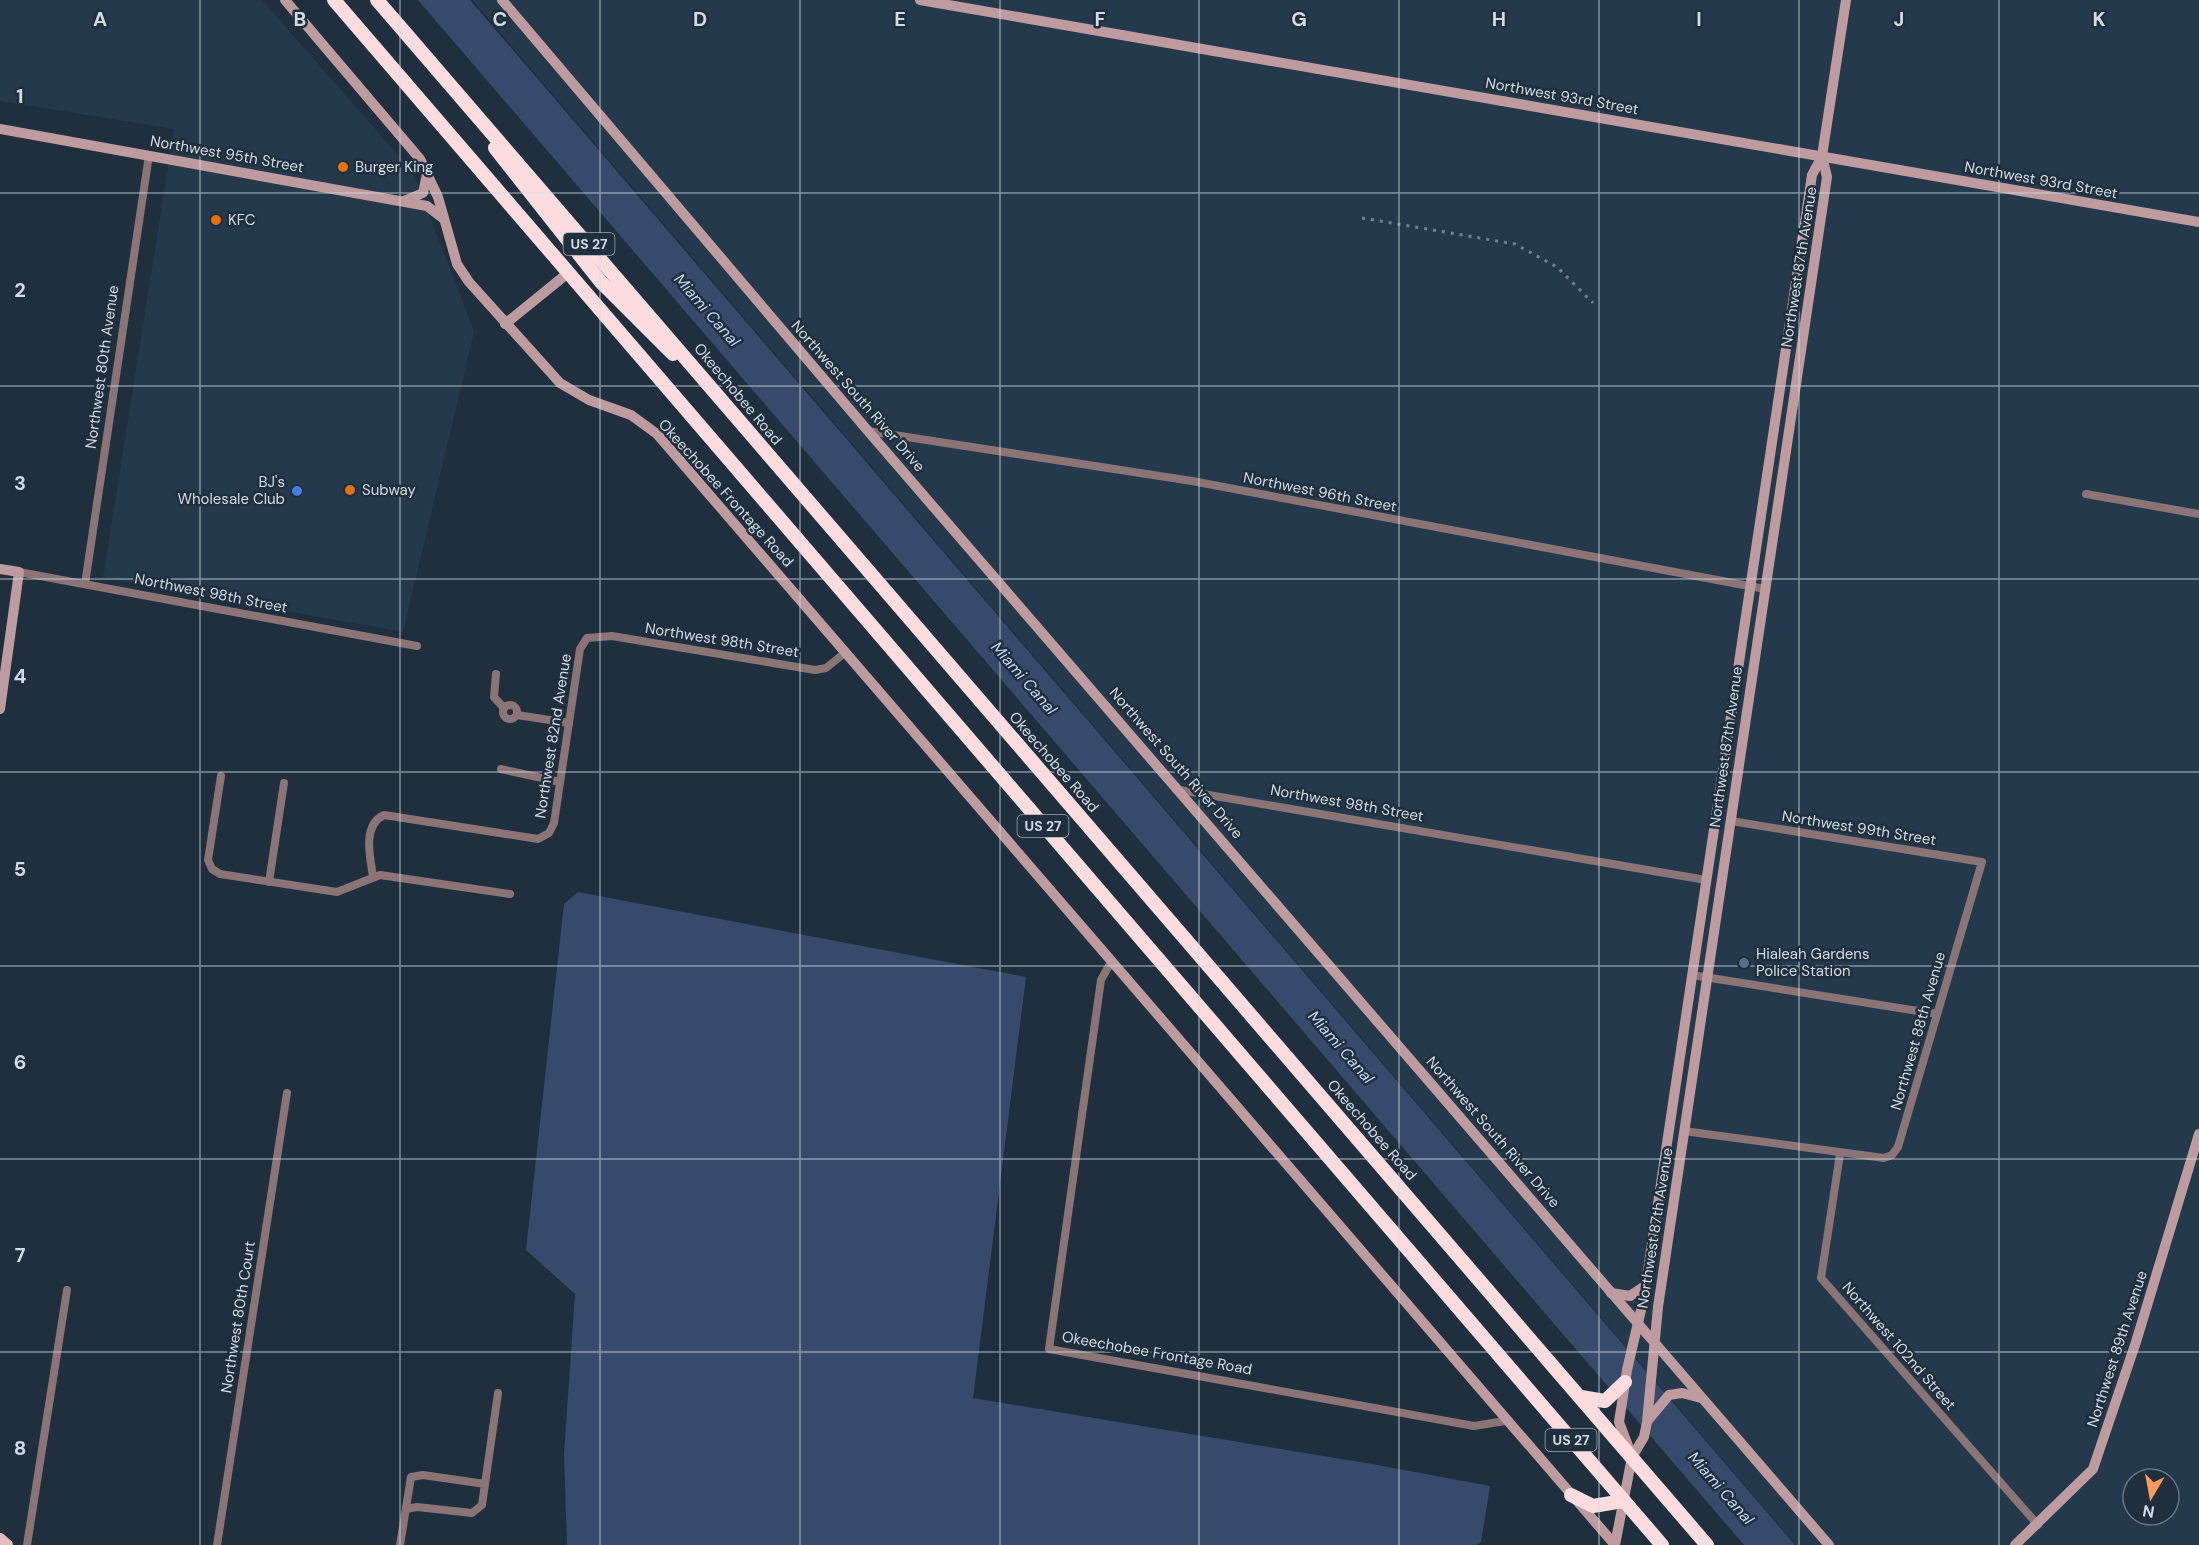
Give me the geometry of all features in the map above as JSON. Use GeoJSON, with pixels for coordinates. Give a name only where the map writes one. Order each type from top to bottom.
{"type":"FeatureCollection","features":[{"type":"Feature","properties":{"kind":"highway","name":"US 27"},"geometry":{"type":"LineString","coordinates":[[334,0],[1662,1545]]}},
{"type":"Feature","properties":{"kind":"highway","name":"Okeechobee Road"},"geometry":{"type":"LineString","coordinates":[[377,0],[1707,1545]]}},
{"type":"Feature","properties":{"kind":"highway"},"geometry":{"type":"LineString","coordinates":[[442,77],[600,281],[733,414]]}},
{"type":"Feature","properties":{"kind":"highway"},"geometry":{"type":"LineString","coordinates":[[563,236],[570,254],[568,273],[589,273],[600,281]]}},
{"type":"Feature","properties":{"kind":"highway"},"geometry":{"type":"LineString","coordinates":[[1581,1397],[1616,1402],[1625,1382]]}},
{"type":"Feature","properties":{"kind":"highway"},"geometry":{"type":"LineString","coordinates":[[1571,1495],[1593,1506],[1623,1501]]}},
{"type":"Feature","properties":{"kind":"main road"},"geometry":{"type":"LineString","coordinates":[[0,1539],[7,1545]]}},
{"type":"Feature","properties":{"kind":"street","name":"Okeechobee Frontage Road"},"geometry":{"type":"LineString","coordinates":[[285,0],[405,140],[427,172],[457,264],[505,324],[560,383],[589,400],[631,415],[657,434],[1505,1421],[1615,1545]]}},
{"type":"Feature","properties":{"kind":"street","name":"Northwest South River Drive"},"geometry":{"type":"LineString","coordinates":[[502,0],[868,431],[1829,1545]]}},
{"type":"Feature","properties":{"kind":"street","name":"Northwest 93rd Street"},"geometry":{"type":"LineString","coordinates":[[920,0],[2199,222]]}},
{"type":"Feature","properties":{"kind":"street","name":"Northwest 87th Avenue"},"geometry":{"type":"LineString","coordinates":[[1625,1382],[1645,1286],[1812,175],[1822,156],[1846,0]]}},
{"type":"Feature","properties":{"kind":"street","name":"Northwest 95th Street"},"geometry":{"type":"LineString","coordinates":[[0,129],[403,201],[427,206],[444,219]]}},
{"type":"Feature","properties":{"kind":"street","name":"Northwest 80th Avenue"},"geometry":{"type":"LineString","coordinates":[[85,584],[149,155]]}},
{"type":"Feature","properties":{"kind":"street","name":"Northwest 87th Avenue"},"geometry":{"type":"LineString","coordinates":[[1632,1457],[1644,1437],[1647,1422],[1653,1343],[1827,177],[1822,156]]}},
{"type":"Feature","properties":{"kind":"street"},"geometry":{"type":"LineString","coordinates":[[403,201],[423,193],[427,172]]}},
{"type":"Feature","properties":{"kind":"street"},"geometry":{"type":"LineString","coordinates":[[505,324],[568,273]]}},
{"type":"Feature","properties":{"kind":"street","name":"Northwest 96th Street"},"geometry":{"type":"LineString","coordinates":[[868,431],[1192,482],[1765,589]]}},
{"type":"Feature","properties":{"kind":"street"},"geometry":{"type":"LineString","coordinates":[[2086,494],[2199,514]]}},
{"type":"Feature","properties":{"kind":"street","name":"Northwest 98th Street"},"geometry":{"type":"LineString","coordinates":[[0,569],[417,646]]}},
{"type":"Feature","properties":{"kind":"street"},"geometry":{"type":"LineString","coordinates":[[0,709],[19,572]]}},
{"type":"Feature","properties":{"kind":"street","name":"Northwest 98th Street"},"geometry":{"type":"LineString","coordinates":[[587,638],[612,636],[815,670],[826,668],[846,652]]}},
{"type":"Feature","properties":{"kind":"street","name":"Northwest 82nd Avenue"},"geometry":{"type":"LineString","coordinates":[[373,876],[370,837],[374,823],[384,815],[538,839],[544,837],[554,823],[580,649],[587,638]]}},
{"type":"Feature","properties":{"kind":"street"},"geometry":{"type":"LineString","coordinates":[[496,674],[496,700],[504,708],[503,714],[508,719],[517,715],[569,723]]}},
{"type":"Feature","properties":{"kind":"street"},"geometry":{"type":"LineString","coordinates":[[501,769],[560,782]]}},
{"type":"Feature","properties":{"kind":"street"},"geometry":{"type":"LineString","coordinates":[[221,776],[208,856],[212,869],[225,876],[341,892],[373,876],[510,894]]}},
{"type":"Feature","properties":{"kind":"street"},"geometry":{"type":"LineString","coordinates":[[269,882],[284,783]]}},
{"type":"Feature","properties":{"kind":"street","name":"Northwest 98th Street"},"geometry":{"type":"LineString","coordinates":[[1180,790],[1706,880]]}},
{"type":"Feature","properties":{"kind":"street","name":"Northwest 99th Street"},"geometry":{"type":"LineString","coordinates":[[1731,821],[1982,862]]}},
{"type":"Feature","properties":{"kind":"street","name":"Northwest 88th Avenue"},"geometry":{"type":"LineString","coordinates":[[1684,1131],[1840,1154],[1884,1158],[1892,1155],[1898,1147],[1982,862]]}},
{"type":"Feature","properties":{"kind":"street","name":"Okeechobee Frontage Road"},"geometry":{"type":"LineString","coordinates":[[1111,962],[1101,980],[1049,1349],[1084,1357],[1364,1404],[1474,1426],[1505,1421]]}},
{"type":"Feature","properties":{"kind":"street"},"geometry":{"type":"LineString","coordinates":[[1692,975],[1937,1014]]}},
{"type":"Feature","properties":{"kind":"street","name":"Northwest 80th Court"},"geometry":{"type":"LineString","coordinates":[[217,1545],[286,1093]]}},
{"type":"Feature","properties":{"kind":"street","name":"Northwest 89th Avenue"},"geometry":{"type":"LineString","coordinates":[[2015,1545],[2093,1469],[2136,1342],[2199,1134]]}},
{"type":"Feature","properties":{"kind":"street","name":"Northwest 102nd Street"},"geometry":{"type":"LineString","coordinates":[[1840,1154],[1821,1278],[2038,1525]]}},
{"type":"Feature","properties":{"kind":"street"},"geometry":{"type":"LineString","coordinates":[[1611,1293],[1630,1296],[1645,1286]]}},
{"type":"Feature","properties":{"kind":"street"},"geometry":{"type":"LineString","coordinates":[[27,1545],[67,1290]]}},
{"type":"Feature","properties":{"kind":"street"},"geometry":{"type":"LineString","coordinates":[[406,1509],[417,1507],[477,1512],[482,1505],[498,1393]]}},
{"type":"Feature","properties":{"kind":"street"},"geometry":{"type":"LineString","coordinates":[[1647,1422],[1669,1395],[1682,1393],[1701,1398]]}},
{"type":"Feature","properties":{"kind":"street"},"geometry":{"type":"LineString","coordinates":[[1615,1545],[1632,1457],[1619,1422],[1616,1402]]}},
{"type":"Feature","properties":{"kind":"street"},"geometry":{"type":"LineString","coordinates":[[400,1545],[411,1478],[423,1476],[485,1484]]}},
{"type":"Feature","properties":{"kind":"shaded area"},"geometry":{"type":"Polygon","coordinates":[[[0,0],[262,0],[413,172],[474,332],[403,632],[103,578],[174,129],[0,101],[0,0]]]}},
{"type":"Feature","properties":{"kind":"shaded area"},"geometry":{"type":"Polygon","coordinates":[[[472,0],[2199,0],[2199,1545],[1796,1545],[472,0]]]}},
{"type":"Feature","properties":{"kind":"water","name":"Miami Canal"},"geometry":{"type":"Polygon","coordinates":[[[418,0],[470,0],[1795,1545],[1744,1545],[418,0]]]}},
{"type":"Feature","properties":{"kind":"water"},"geometry":{"type":"Polygon","coordinates":[[[578,892],[1026,977],[973,1398],[1372,1464],[1490,1486],[1481,1542],[1477,1545],[567,1545],[564,1454],[575,1294],[526,1250],[564,904],[578,892]]]}},
{"type":"Feature","properties":{"kind":"railway"},"geometry":{"type":"LineString","coordinates":[[1362,218],[1515,244],[1557,267],[1593,303]]}},
{"type":"Feature","properties":{"kind":"place","name":"Burger King"},"geometry":{"type":"Point","coordinates":[343,167]}},
{"type":"Feature","properties":{"kind":"place","name":"KFC"},"geometry":{"type":"Point","coordinates":[216,220]}},
{"type":"Feature","properties":{"kind":"place","name":"Subway"},"geometry":{"type":"Point","coordinates":[350,490]}},
{"type":"Feature","properties":{"kind":"place","name":"BJ's Wholesale Club"},"geometry":{"type":"Point","coordinates":[297,491]}},
{"type":"Feature","properties":{"kind":"place","name":"Hialeah Gardens Police Station"},"geometry":{"type":"Point","coordinates":[1744,963]}}]}
